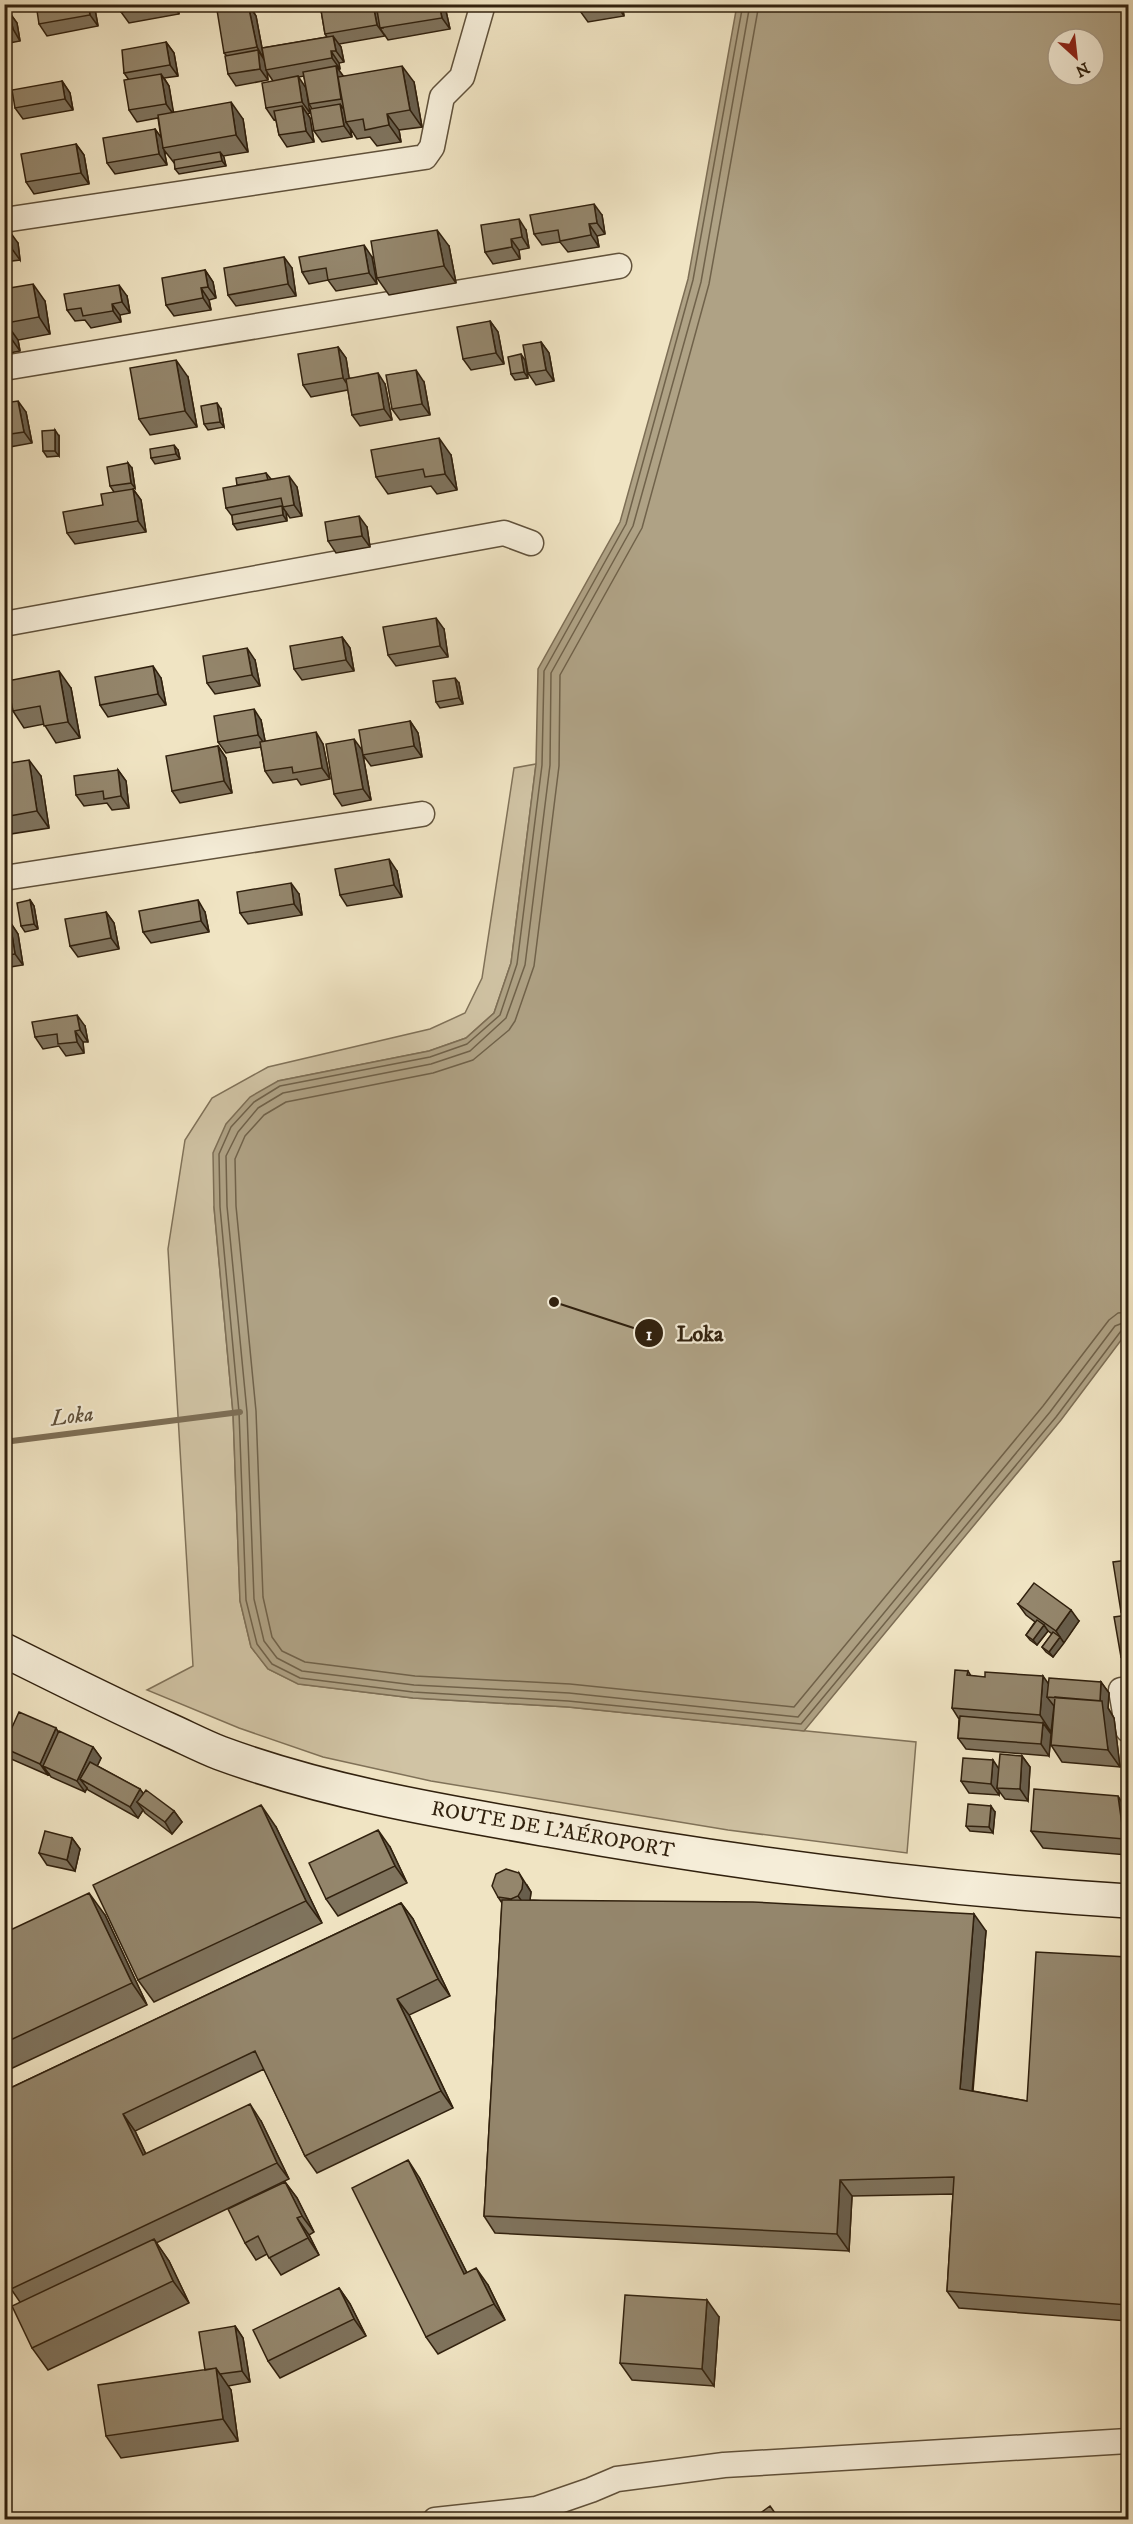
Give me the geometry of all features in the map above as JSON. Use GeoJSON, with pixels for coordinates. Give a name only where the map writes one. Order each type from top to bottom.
{"type":"FeatureCollection","features":[{"type":"Feature","properties":{"kind":"main road","name":"ROUTE DE L'AÉROPORT"},"geometry":{"type":"LineString","coordinates":[[4,1650],[220,1753],[338,1788],[490,1820],[794,1869],[1025,1895],[1128,1901]]}},
{"type":"Feature","properties":{"kind":"street"},"geometry":{"type":"LineString","coordinates":[[4,220],[425,157],[432,147],[442,97],[462,77],[483,4]]}},
{"type":"Feature","properties":{"kind":"street"},"geometry":{"type":"LineString","coordinates":[[4,368],[619,266]]}},
{"type":"Feature","properties":{"kind":"street"},"geometry":{"type":"LineString","coordinates":[[4,624],[504,534],[531,543]]}},
{"type":"Feature","properties":{"kind":"street"},"geometry":{"type":"LineString","coordinates":[[4,878],[422,814]]}},
{"type":"Feature","properties":{"kind":"street"},"geometry":{"type":"LineString","coordinates":[[1121,1690],[1128,1730]]}},
{"type":"Feature","properties":{"kind":"street"},"geometry":{"type":"LineString","coordinates":[[435,2520],[535,2514],[617,2479],[724,2465],[1128,2441]]}},
{"type":"Feature","properties":{"kind":"shaded area"},"geometry":{"type":"Polygon","coordinates":[[[536,764],[511,963],[494,1013],[466,1038],[429,1051],[278,1081],[214,1207],[233,1413],[240,1601],[251,1647],[268,1669],[299,1684],[413,1698],[568,1707],[916,1742],[907,1853],[728,1830],[431,1781],[323,1757],[239,1728],[147,1690],[193,1666],[168,1249],[185,1140],[212,1098],[268,1067],[430,1029],[465,1013],[482,978],[514,768],[536,764]]]}},
{"type":"Feature","properties":{"kind":"water"},"geometry":{"type":"Polygon","coordinates":[[[737,5],[1128,5],[1128,1331],[1061,1420],[804,1731],[568,1707],[413,1698],[298,1684],[268,1669],[251,1647],[240,1601],[233,1413],[214,1207],[213,1153],[226,1124],[250,1097],[278,1081],[429,1051],[466,1038],[494,1013],[511,963],[536,764],[538,669],[620,522],[688,279],[737,5]]]}},
{"type":"Feature","properties":{"kind":"building"},"geometry":{"type":"Polygon","coordinates":[[[36,4],[88,4],[90,15],[39,24],[36,4]]]}},
{"type":"Feature","properties":{"kind":"building"},"geometry":{"type":"Polygon","coordinates":[[[120,4],[161,4],[121,12],[120,4]]]}},
{"type":"Feature","properties":{"kind":"building"},"geometry":{"type":"Polygon","coordinates":[[[248,4],[257,47],[224,53],[217,10],[248,4]]]}},
{"type":"Feature","properties":{"kind":"building"},"geometry":{"type":"Polygon","coordinates":[[[320,4],[373,4],[377,25],[325,34],[320,4]]]}},
{"type":"Feature","properties":{"kind":"building"},"geometry":{"type":"Polygon","coordinates":[[[411,4],[439,4],[442,18],[380,28],[377,10],[411,4]]]}},
{"type":"Feature","properties":{"kind":"building"},"geometry":{"type":"Polygon","coordinates":[[[579,4],[615,4],[580,11],[579,4]]]}},
{"type":"Feature","properties":{"kind":"building"},"geometry":{"type":"Polygon","coordinates":[[[9,12],[13,29],[4,31],[4,13],[9,12]]]}},
{"type":"Feature","properties":{"kind":"building"},"geometry":{"type":"Polygon","coordinates":[[[333,36],[336,51],[331,51],[332,58],[266,70],[262,48],[333,36]]]}},
{"type":"Feature","properties":{"kind":"building"},"geometry":{"type":"Polygon","coordinates":[[[166,42],[170,65],[124,73],[122,50],[166,42]]]}},
{"type":"Feature","properties":{"kind":"building"},"geometry":{"type":"Polygon","coordinates":[[[258,50],[260,69],[228,74],[225,56],[258,50]]]}},
{"type":"Feature","properties":{"kind":"building"},"geometry":{"type":"Polygon","coordinates":[[[336,66],[341,99],[309,104],[303,72],[336,66]]]}},
{"type":"Feature","properties":{"kind":"building"},"geometry":{"type":"Polygon","coordinates":[[[402,66],[410,110],[387,114],[389,125],[365,130],[363,119],[346,122],[338,77],[402,66]]]}},
{"type":"Feature","properties":{"kind":"building"},"geometry":{"type":"Polygon","coordinates":[[[161,74],[166,104],[129,110],[124,80],[161,74]]]}},
{"type":"Feature","properties":{"kind":"building"},"geometry":{"type":"Polygon","coordinates":[[[298,76],[302,102],[266,108],[262,83],[298,76]]]}},
{"type":"Feature","properties":{"kind":"building"},"geometry":{"type":"Polygon","coordinates":[[[62,81],[65,99],[15,108],[12,90],[62,81]]]}},
{"type":"Feature","properties":{"kind":"building"},"geometry":{"type":"Polygon","coordinates":[[[231,102],[236,135],[163,148],[158,115],[231,102]]]}},
{"type":"Feature","properties":{"kind":"building"},"geometry":{"type":"Polygon","coordinates":[[[340,104],[344,126],[314,131],[310,109],[340,104]]]}},
{"type":"Feature","properties":{"kind":"building"},"geometry":{"type":"Polygon","coordinates":[[[302,106],[306,131],[279,135],[274,111],[302,106]]]}},
{"type":"Feature","properties":{"kind":"building"},"geometry":{"type":"Polygon","coordinates":[[[155,129],[159,154],[107,163],[103,138],[155,129]]]}},
{"type":"Feature","properties":{"kind":"building"},"geometry":{"type":"Polygon","coordinates":[[[76,144],[81,173],[26,182],[21,154],[76,144]]]}},
{"type":"Feature","properties":{"kind":"building"},"geometry":{"type":"Polygon","coordinates":[[[220,152],[222,161],[175,169],[174,160],[220,152]]]}},
{"type":"Feature","properties":{"kind":"building"},"geometry":{"type":"Polygon","coordinates":[[[594,204],[597,223],[589,224],[591,235],[560,241],[558,230],[534,234],[530,215],[594,204]]]}},
{"type":"Feature","properties":{"kind":"building"},"geometry":{"type":"Polygon","coordinates":[[[519,219],[522,237],[511,239],[512,247],[485,252],[481,225],[519,219]]]}},
{"type":"Feature","properties":{"kind":"building"},"geometry":{"type":"Polygon","coordinates":[[[437,230],[444,266],[377,278],[371,241],[437,230]]]}},
{"type":"Feature","properties":{"kind":"building"},"geometry":{"type":"Polygon","coordinates":[[[10,232],[12,249],[4,250],[4,233],[10,232]]]}},
{"type":"Feature","properties":{"kind":"building"},"geometry":{"type":"Polygon","coordinates":[[[364,245],[369,273],[328,280],[326,268],[302,272],[299,257],[364,245]]]}},
{"type":"Feature","properties":{"kind":"building"},"geometry":{"type":"Polygon","coordinates":[[[284,257],[288,284],[228,295],[224,268],[284,257]]]}},
{"type":"Feature","properties":{"kind":"building"},"geometry":{"type":"Polygon","coordinates":[[[205,270],[208,287],[201,288],[203,298],[166,305],[162,278],[205,270]]]}},
{"type":"Feature","properties":{"kind":"building"},"geometry":{"type":"Polygon","coordinates":[[[33,284],[39,317],[6,323],[8,334],[4,335],[4,289],[33,284]]]}},
{"type":"Feature","properties":{"kind":"building"},"geometry":{"type":"Polygon","coordinates":[[[119,285],[122,302],[112,304],[113,311],[83,316],[81,308],[67,310],[64,294],[119,285]]]}},
{"type":"Feature","properties":{"kind":"building"},"geometry":{"type":"Polygon","coordinates":[[[490,321],[496,353],[463,359],[457,327],[490,321]]]}},
{"type":"Feature","properties":{"kind":"building"},"geometry":{"type":"Polygon","coordinates":[[[541,342],[546,370],[528,373],[523,345],[541,342]]]}},
{"type":"Feature","properties":{"kind":"building"},"geometry":{"type":"Polygon","coordinates":[[[338,347],[343,378],[303,385],[298,354],[338,347]]]}},
{"type":"Feature","properties":{"kind":"building"},"geometry":{"type":"Polygon","coordinates":[[[521,354],[524,372],[511,374],[508,357],[521,354]]]}},
{"type":"Feature","properties":{"kind":"building"},"geometry":{"type":"Polygon","coordinates":[[[176,360],[185,411],[139,419],[130,368],[176,360]]]}},
{"type":"Feature","properties":{"kind":"building"},"geometry":{"type":"Polygon","coordinates":[[[416,370],[422,404],[392,409],[386,375],[416,370]]]}},
{"type":"Feature","properties":{"kind":"building"},"geometry":{"type":"Polygon","coordinates":[[[378,373],[384,409],[352,415],[346,379],[378,373]]]}},
{"type":"Feature","properties":{"kind":"building"},"geometry":{"type":"Polygon","coordinates":[[[18,401],[24,432],[4,435],[4,403],[18,401]]]}},
{"type":"Feature","properties":{"kind":"building"},"geometry":{"type":"Polygon","coordinates":[[[217,403],[220,422],[204,424],[201,406],[217,403]]]}},
{"type":"Feature","properties":{"kind":"building"},"geometry":{"type":"Polygon","coordinates":[[[55,430],[55,451],[43,451],[42,431],[55,430]]]}},
{"type":"Feature","properties":{"kind":"building"},"geometry":{"type":"Polygon","coordinates":[[[439,438],[445,474],[425,477],[423,469],[376,477],[371,450],[439,438]]]}},
{"type":"Feature","properties":{"kind":"building"},"geometry":{"type":"Polygon","coordinates":[[[174,445],[176,454],[151,458],[150,449],[174,445]]]}},
{"type":"Feature","properties":{"kind":"building"},"geometry":{"type":"Polygon","coordinates":[[[128,463],[131,483],[110,486],[107,467],[128,463]]]}},
{"type":"Feature","properties":{"kind":"building"},"geometry":{"type":"Polygon","coordinates":[[[266,473],[268,480],[237,485],[236,478],[266,473]]]}},
{"type":"Feature","properties":{"kind":"building"},"geometry":{"type":"Polygon","coordinates":[[[289,476],[294,505],[283,507],[281,498],[226,508],[223,488],[289,476]]]}},
{"type":"Feature","properties":{"kind":"building"},"geometry":{"type":"Polygon","coordinates":[[[133,489],[138,521],[67,533],[63,512],[103,505],[101,494],[133,489]]]}},
{"type":"Feature","properties":{"kind":"building"},"geometry":{"type":"Polygon","coordinates":[[[282,506],[283,515],[233,524],[232,515],[282,506]]]}},
{"type":"Feature","properties":{"kind":"building"},"geometry":{"type":"Polygon","coordinates":[[[359,516],[362,536],[328,541],[325,522],[359,516]]]}},
{"type":"Feature","properties":{"kind":"building"},"geometry":{"type":"Polygon","coordinates":[[[436,618],[440,646],[388,655],[383,627],[436,618]]]}},
{"type":"Feature","properties":{"kind":"building"},"geometry":{"type":"Polygon","coordinates":[[[342,637],[346,660],[294,669],[290,646],[342,637]]]}},
{"type":"Feature","properties":{"kind":"building"},"geometry":{"type":"Polygon","coordinates":[[[247,648],[252,675],[207,683],[203,656],[247,648]]]}},
{"type":"Feature","properties":{"kind":"building"},"geometry":{"type":"Polygon","coordinates":[[[153,666],[158,694],[100,705],[95,677],[153,666]]]}},
{"type":"Feature","properties":{"kind":"building"},"geometry":{"type":"Polygon","coordinates":[[[59,671],[68,722],[44,726],[40,706],[13,711],[7,681],[59,671]]]}},
{"type":"Feature","properties":{"kind":"building"},"geometry":{"type":"Polygon","coordinates":[[[455,678],[459,698],[436,702],[433,681],[455,678]]]}},
{"type":"Feature","properties":{"kind":"building"},"geometry":{"type":"Polygon","coordinates":[[[254,709],[258,735],[218,742],[214,716],[254,709]]]}},
{"type":"Feature","properties":{"kind":"building"},"geometry":{"type":"Polygon","coordinates":[[[410,721],[414,746],[363,755],[359,730],[410,721]]]}},
{"type":"Feature","properties":{"kind":"building"},"geometry":{"type":"Polygon","coordinates":[[[316,732],[322,768],[293,773],[292,767],[265,771],[260,742],[316,732]]]}},
{"type":"Feature","properties":{"kind":"building"},"geometry":{"type":"Polygon","coordinates":[[[354,739],[363,789],[334,794],[326,744],[354,739]]]}},
{"type":"Feature","properties":{"kind":"building"},"geometry":{"type":"Polygon","coordinates":[[[218,746],[224,781],[172,791],[166,756],[218,746]]]}},
{"type":"Feature","properties":{"kind":"building"},"geometry":{"type":"Polygon","coordinates":[[[29,760],[37,811],[4,817],[4,764],[29,760]]]}},
{"type":"Feature","properties":{"kind":"building"},"geometry":{"type":"Polygon","coordinates":[[[118,770],[121,796],[104,799],[103,791],[76,795],[74,776],[118,770]]]}},
{"type":"Feature","properties":{"kind":"building"},"geometry":{"type":"Polygon","coordinates":[[[389,859],[394,885],[340,895],[335,869],[389,859]]]}},
{"type":"Feature","properties":{"kind":"building"},"geometry":{"type":"Polygon","coordinates":[[[291,883],[294,904],[240,913],[237,892],[291,883]]]}},
{"type":"Feature","properties":{"kind":"building"},"geometry":{"type":"Polygon","coordinates":[[[30,900],[34,924],[21,926],[17,903],[30,900]]]}},
{"type":"Feature","properties":{"kind":"building"},"geometry":{"type":"Polygon","coordinates":[[[198,900],[201,921],[143,932],[139,911],[198,900]]]}},
{"type":"Feature","properties":{"kind":"building"},"geometry":{"type":"Polygon","coordinates":[[[106,912],[111,938],[70,946],[65,919],[106,912]]]}},
{"type":"Feature","properties":{"kind":"building"},"geometry":{"type":"Polygon","coordinates":[[[10,922],[15,954],[4,956],[4,923],[10,922]]]}},
{"type":"Feature","properties":{"kind":"building"},"geometry":{"type":"Polygon","coordinates":[[[77,1015],[80,1030],[75,1031],[77,1042],[58,1044],[57,1034],[35,1037],[32,1022],[77,1015]]]}},
{"type":"Feature","properties":{"kind":"building"},"geometry":{"type":"Polygon","coordinates":[[[1128,1560],[1128,1611],[1121,1612],[1113,1562],[1128,1560]]]}},
{"type":"Feature","properties":{"kind":"building"},"geometry":{"type":"Polygon","coordinates":[[[1034,1583],[1071,1610],[1056,1631],[1018,1604],[1034,1583]]]}},
{"type":"Feature","properties":{"kind":"building"},"geometry":{"type":"Polygon","coordinates":[[[1128,1615],[1128,1655],[1121,1657],[1114,1617],[1128,1615]]]}},
{"type":"Feature","properties":{"kind":"building"},"geometry":{"type":"Polygon","coordinates":[[[1037,1620],[1044,1625],[1033,1640],[1026,1635],[1037,1620]]]}},
{"type":"Feature","properties":{"kind":"building"},"geometry":{"type":"Polygon","coordinates":[[[1053,1632],[1060,1637],[1049,1652],[1042,1647],[1053,1632]]]}},
{"type":"Feature","properties":{"kind":"building"},"geometry":{"type":"Polygon","coordinates":[[[955,1670],[968,1671],[967,1675],[985,1677],[985,1672],[1043,1676],[1040,1715],[952,1708],[955,1670]]]}},
{"type":"Feature","properties":{"kind":"building"},"geometry":{"type":"Polygon","coordinates":[[[1049,1678],[1101,1682],[1100,1701],[1047,1697],[1049,1678]]]}},
{"type":"Feature","properties":{"kind":"building"},"geometry":{"type":"Polygon","coordinates":[[[1055,1697],[1102,1701],[1108,1750],[1051,1745],[1055,1697]]]}},
{"type":"Feature","properties":{"kind":"building"},"geometry":{"type":"Polygon","coordinates":[[[19,1712],[56,1728],[40,1764],[4,1748],[19,1712]]]}},
{"type":"Feature","properties":{"kind":"building"},"geometry":{"type":"Polygon","coordinates":[[[960,1716],[1043,1723],[1041,1744],[958,1738],[960,1716]]]}},
{"type":"Feature","properties":{"kind":"building"},"geometry":{"type":"Polygon","coordinates":[[[59,1731],[93,1747],[77,1781],[43,1766],[59,1731]]]}},
{"type":"Feature","properties":{"kind":"building"},"geometry":{"type":"Polygon","coordinates":[[[1000,1754],[1022,1756],[1020,1789],[997,1788],[1000,1754]]]}},
{"type":"Feature","properties":{"kind":"building"},"geometry":{"type":"Polygon","coordinates":[[[963,1758],[993,1760],[991,1784],[961,1781],[963,1758]]]}},
{"type":"Feature","properties":{"kind":"building"},"geometry":{"type":"Polygon","coordinates":[[[90,1762],[140,1789],[130,1807],[80,1779],[90,1762]]]}},
{"type":"Feature","properties":{"kind":"building"},"geometry":{"type":"Polygon","coordinates":[[[1034,1789],[1118,1796],[1124,1839],[1031,1831],[1034,1789]]]}},
{"type":"Feature","properties":{"kind":"building"},"geometry":{"type":"Polygon","coordinates":[[[146,1790],[174,1811],[165,1822],[137,1802],[146,1790]]]}},
{"type":"Feature","properties":{"kind":"building"},"geometry":{"type":"Polygon","coordinates":[[[968,1804],[991,1806],[989,1827],[966,1826],[968,1804]]]}},
{"type":"Feature","properties":{"kind":"building"},"geometry":{"type":"Polygon","coordinates":[[[261,1805],[306,1901],[138,1980],[93,1885],[261,1805]]]}},
{"type":"Feature","properties":{"kind":"building"},"geometry":{"type":"Polygon","coordinates":[[[378,1830],[395,1866],[326,1899],[309,1863],[378,1830]]]}},
{"type":"Feature","properties":{"kind":"building"},"geometry":{"type":"Polygon","coordinates":[[[45,1831],[72,1838],[67,1860],[39,1853],[45,1831]]]}},
{"type":"Feature","properties":{"kind":"building"},"geometry":{"type":"Polygon","coordinates":[[[506,1869],[519,1873],[523,1881],[518,1896],[511,1899],[498,1897],[492,1886],[496,1874],[506,1869]]]}},
{"type":"Feature","properties":{"kind":"building"},"geometry":{"type":"Polygon","coordinates":[[[89,1893],[132,1983],[4,2043],[4,1933],[89,1893]]]}},
{"type":"Feature","properties":{"kind":"building"},"geometry":{"type":"Polygon","coordinates":[[[502,1900],[753,1902],[974,1914],[960,2089],[1027,2101],[1036,1952],[1128,1957],[1128,2305],[947,2291],[954,2177],[840,2180],[837,2234],[484,2216],[502,1900]]]}},
{"type":"Feature","properties":{"kind":"building"},"geometry":{"type":"Polygon","coordinates":[[[401,1903],[438,1979],[397,1999],[441,2091],[305,2156],[255,2051],[123,2114],[143,2155],[250,2104],[277,2163],[11,2289],[4,2276],[4,2091],[401,1903]]]}},
{"type":"Feature","properties":{"kind":"building"},"geometry":{"type":"Polygon","coordinates":[[[408,2160],[464,2274],[476,2268],[494,2304],[426,2337],[352,2188],[408,2160]]]}},
{"type":"Feature","properties":{"kind":"building"},"geometry":{"type":"Polygon","coordinates":[[[285,2182],[302,2216],[297,2218],[308,2238],[269,2258],[258,2236],[245,2243],[228,2209],[285,2182]]]}},
{"type":"Feature","properties":{"kind":"building"},"geometry":{"type":"Polygon","coordinates":[[[154,2239],[173,2281],[32,2348],[12,2306],[154,2239]]]}},
{"type":"Feature","properties":{"kind":"building"},"geometry":{"type":"Polygon","coordinates":[[[339,2288],[354,2319],[268,2361],[253,2330],[339,2288]]]}},
{"type":"Feature","properties":{"kind":"building"},"geometry":{"type":"Polygon","coordinates":[[[625,2295],[707,2300],[702,2369],[620,2363],[625,2295]]]}},
{"type":"Feature","properties":{"kind":"building"},"geometry":{"type":"Polygon","coordinates":[[[235,2326],[242,2371],[220,2374],[216,2368],[205,2370],[199,2332],[235,2326]]]}},
{"type":"Feature","properties":{"kind":"building"},"geometry":{"type":"Polygon","coordinates":[[[1126,2350],[1128,2350],[1128,2385],[1124,2385],[1126,2350]]]}},
{"type":"Feature","properties":{"kind":"building"},"geometry":{"type":"Polygon","coordinates":[[[216,2368],[223,2419],[106,2436],[98,2385],[216,2368]]]}},
{"type":"Feature","properties":{"kind":"building"},"geometry":{"type":"Polygon","coordinates":[[[770,2506],[780,2520],[751,2520],[770,2506]]]}},
{"type":"Feature","properties":{"kind":"waterway","name":"Loka"},"geometry":{"type":"LineString","coordinates":[[4,1442],[240,1412]]}},
{"type":"Feature","properties":{"kind":"place","name":"Loka"},"geometry":{"type":"Point","coordinates":[554,1302]}}]}
